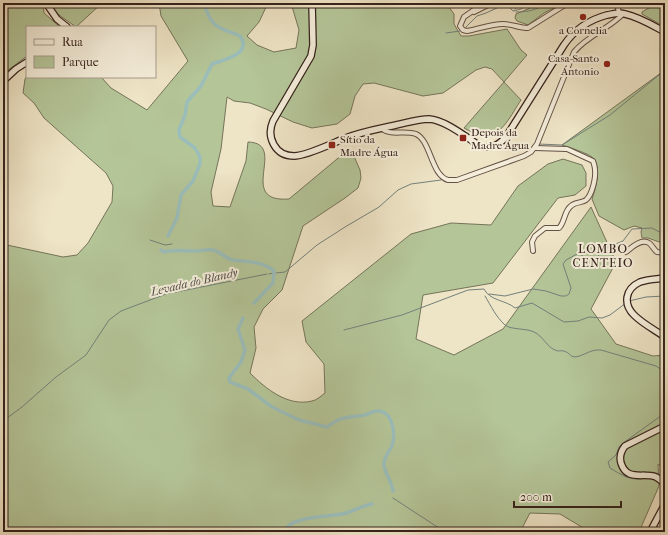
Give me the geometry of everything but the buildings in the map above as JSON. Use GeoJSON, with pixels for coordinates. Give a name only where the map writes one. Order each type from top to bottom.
{"type":"FeatureCollection","features":[{"type":"Feature","properties":{"kind":"main road"},"geometry":{"type":"LineString","coordinates":[[46,3],[57,19],[66,26]]}},
{"type":"Feature","properties":{"kind":"main road"},"geometry":{"type":"LineString","coordinates":[[312,3],[313,45],[311,56],[273,121],[270,133],[273,145],[283,154],[288,156],[296,156],[346,138],[423,120],[432,120],[442,123],[480,146],[489,148],[499,145],[506,137],[570,36],[581,26],[592,20],[614,13],[622,13],[637,18],[665,32]]}},
{"type":"Feature","properties":{"kind":"main road"},"geometry":{"type":"LineString","coordinates":[[3,81],[16,69],[26,63]]}},
{"type":"Feature","properties":{"kind":"main road"},"geometry":{"type":"LineString","coordinates":[[665,278],[644,281],[637,284],[630,290],[627,303],[630,311],[665,337]]}},
{"type":"Feature","properties":{"kind":"main road"},"geometry":{"type":"LineString","coordinates":[[665,426],[629,443],[623,449],[620,456],[621,464],[628,473],[635,476],[653,476],[665,486]]}},
{"type":"Feature","properties":{"kind":"main road"},"geometry":{"type":"LineString","coordinates":[[650,532],[665,504]]}},
{"type":"Feature","properties":{"kind":"street"},"geometry":{"type":"LineString","coordinates":[[484,3],[464,17],[460,24],[464,31],[471,31],[501,24],[528,28],[568,3]]}},
{"type":"Feature","properties":{"kind":"street"},"geometry":{"type":"LineString","coordinates":[[470,13],[476,12],[492,3]]}},
{"type":"Feature","properties":{"kind":"street"},"geometry":{"type":"LineString","coordinates":[[382,129],[384,131],[417,134],[422,140],[438,172],[448,180],[457,180],[524,156],[531,152],[537,144],[574,52],[584,41],[616,21],[622,13],[617,3]]}},
{"type":"Feature","properties":{"kind":"street"},"geometry":{"type":"LineString","coordinates":[[533,251],[532,242],[535,236],[545,228],[559,228],[571,206],[584,202],[589,197],[596,171],[593,161],[566,149],[535,148]]}},
{"type":"Feature","properties":{"kind":"street"},"geometry":{"type":"LineString","coordinates":[[626,252],[644,241],[650,244],[657,252],[665,253]]}},
{"type":"Feature","properties":{"kind":"green space"},"geometry":{"type":"Polygon","coordinates":[[[3,3],[43,3],[44,13],[59,26],[26,26],[26,57],[3,74],[3,3]]]}},
{"type":"Feature","properties":{"kind":"green space"},"geometry":{"type":"Polygon","coordinates":[[[50,3],[102,3],[77,26],[75,26],[52,10],[50,3]]]}},
{"type":"Feature","properties":{"kind":"green space"},"geometry":{"type":"Polygon","coordinates":[[[159,3],[268,3],[259,22],[247,36],[257,45],[274,52],[296,48],[299,30],[291,3],[446,3],[454,14],[454,24],[461,36],[469,36],[507,29],[521,50],[527,55],[504,82],[492,69],[485,67],[476,70],[443,93],[423,96],[374,83],[363,84],[355,96],[350,114],[337,124],[312,128],[293,122],[250,103],[234,101],[227,97],[221,149],[211,192],[213,206],[230,207],[246,161],[248,142],[259,145],[264,152],[265,162],[263,183],[266,192],[273,198],[289,199],[343,154],[353,154],[360,170],[361,178],[358,188],[303,226],[282,290],[263,309],[254,327],[256,348],[250,373],[263,385],[286,399],[303,402],[317,399],[325,393],[324,364],[306,342],[302,321],[411,234],[451,223],[491,225],[518,186],[548,164],[563,159],[582,165],[586,173],[586,186],[575,195],[558,198],[493,283],[423,295],[416,339],[454,355],[503,329],[591,207],[616,262],[591,309],[616,344],[653,356],[665,355],[665,470],[658,464],[659,486],[639,532],[590,532],[560,514],[530,513],[520,532],[3,532],[3,238],[7,245],[63,257],[77,255],[88,243],[112,202],[113,186],[106,173],[44,118],[34,103],[23,93],[25,79],[26,78],[102,78],[111,88],[147,110],[188,61],[161,16],[159,3]]]}},
{"type":"Feature","properties":{"kind":"green space"},"geometry":{"type":"Polygon","coordinates":[[[534,3],[563,3],[544,13],[528,25],[517,21],[515,18],[516,14],[530,8],[534,3]]]}},
{"type":"Feature","properties":{"kind":"green space"},"geometry":{"type":"Polygon","coordinates":[[[657,3],[665,3],[665,27],[642,14],[642,12],[657,3]]]}},
{"type":"Feature","properties":{"kind":"green space"},"geometry":{"type":"Polygon","coordinates":[[[665,70],[665,244],[648,238],[642,238],[642,228],[634,226],[624,230],[599,216],[592,199],[597,177],[597,166],[595,161],[592,157],[586,154],[562,145],[665,70]]]}},
{"type":"Feature","properties":{"kind":"green space"},"geometry":{"type":"Polygon","coordinates":[[[504,82],[521,100],[505,124],[489,136],[482,136],[464,128],[504,82]]]}},
{"type":"Feature","properties":{"kind":"waterway"},"geometry":{"type":"LineString","coordinates":[[168,236],[177,218],[181,195],[193,181],[200,164],[200,157],[195,148],[180,137],[179,130],[185,115],[187,102],[201,86],[212,64],[235,55],[240,52],[243,47],[243,42],[240,36],[216,26],[209,17],[204,3]]}},
{"type":"Feature","properties":{"kind":"waterway"},"geometry":{"type":"LineString","coordinates":[[515,9],[522,3]]}},
{"type":"Feature","properties":{"kind":"waterway"},"geometry":{"type":"LineString","coordinates":[[466,27],[477,16],[501,6],[507,5],[513,11],[521,9],[531,3]]}},
{"type":"Feature","properties":{"kind":"waterway"},"geometry":{"type":"LineString","coordinates":[[516,12],[532,10],[547,3]]}},
{"type":"Feature","properties":{"kind":"waterway"},"geometry":{"type":"LineString","coordinates":[[446,33],[460,31]]}},
{"type":"Feature","properties":{"kind":"waterway","name":"Levada do Blandy"},"geometry":{"type":"LineString","coordinates":[[538,144],[562,145],[610,115],[665,70]]}},
{"type":"Feature","properties":{"kind":"waterway","name":"Levada do Blandy"},"geometry":{"type":"LineString","coordinates":[[276,273],[285,272],[317,245],[379,207],[398,190],[411,184],[441,180]]}},
{"type":"Feature","properties":{"kind":"waterway"},"geometry":{"type":"LineString","coordinates":[[580,254],[588,260],[596,258],[606,248],[623,241],[632,229],[652,228],[665,235]]}},
{"type":"Feature","properties":{"kind":"waterway"},"geometry":{"type":"LineString","coordinates":[[150,240],[165,245],[172,244]]}},
{"type":"Feature","properties":{"kind":"waterway"},"geometry":{"type":"LineString","coordinates":[[161,250],[164,252],[175,250],[213,250],[233,260],[255,262],[265,265],[274,271],[273,283],[254,303]]}},
{"type":"Feature","properties":{"kind":"waterway"},"geometry":{"type":"LineString","coordinates":[[489,294],[505,296],[533,289],[566,296],[569,294],[571,288],[563,264],[566,260],[577,254]]}},
{"type":"Feature","properties":{"kind":"waterway","name":"Levada do Blandy"},"geometry":{"type":"LineString","coordinates":[[269,274],[273,273]]}},
{"type":"Feature","properties":{"kind":"waterway","name":"Levada do Blandy"},"geometry":{"type":"LineString","coordinates":[[3,421],[22,407],[56,377],[86,355],[109,320],[121,311],[166,294],[267,274]]}},
{"type":"Feature","properties":{"kind":"waterway"},"geometry":{"type":"LineString","coordinates":[[344,330],[402,315],[468,290],[484,289],[490,296],[515,308],[532,303],[564,322],[578,321],[589,317],[602,318],[610,315],[626,303]]}},
{"type":"Feature","properties":{"kind":"waterway"},"geometry":{"type":"LineString","coordinates":[[485,296],[496,315],[505,325],[511,328],[534,332],[556,351],[563,351],[575,357],[601,350],[656,366],[665,372]]}},
{"type":"Feature","properties":{"kind":"waterway"},"geometry":{"type":"LineString","coordinates":[[629,301],[646,297],[665,296]]}},
{"type":"Feature","properties":{"kind":"waterway"},"geometry":{"type":"LineString","coordinates":[[243,318],[238,329],[245,350],[241,362],[229,378],[230,382],[248,389],[272,407],[299,420],[327,427],[337,420],[365,415],[376,411],[386,414],[389,417],[393,427],[394,437],[384,465],[393,491]]}},
{"type":"Feature","properties":{"kind":"waterway"},"geometry":{"type":"LineString","coordinates":[[646,478],[636,479],[627,477],[610,468],[608,462],[616,455],[619,447],[623,443],[665,413]]}},
{"type":"Feature","properties":{"kind":"waterway"},"geometry":{"type":"LineString","coordinates":[[653,474],[656,473],[665,476]]}},
{"type":"Feature","properties":{"kind":"waterway"},"geometry":{"type":"LineString","coordinates":[[393,498],[445,532]]}},
{"type":"Feature","properties":{"kind":"waterway"},"geometry":{"type":"LineString","coordinates":[[284,532],[287,527],[301,520],[342,514],[372,504]]}},
{"type":"Feature","properties":{"kind":"place","name":"a Cornelia"},"geometry":{"type":"Point","coordinates":[583,17]}},
{"type":"Feature","properties":{"kind":"place","name":"Casa-Santo Ántonio"},"geometry":{"type":"Point","coordinates":[607,64]}},
{"type":"Feature","properties":{"kind":"place","name":"Depois da Madre Água"},"geometry":{"type":"Point","coordinates":[463,138]}},
{"type":"Feature","properties":{"kind":"place","name":"Sítio da Madre Água"},"geometry":{"type":"Point","coordinates":[332,145]}},
{"type":"Feature","properties":{"kind":"district","name":"LOMBO CENTEIO"},"geometry":{"type":"Point","coordinates":[603,256]}}]}
